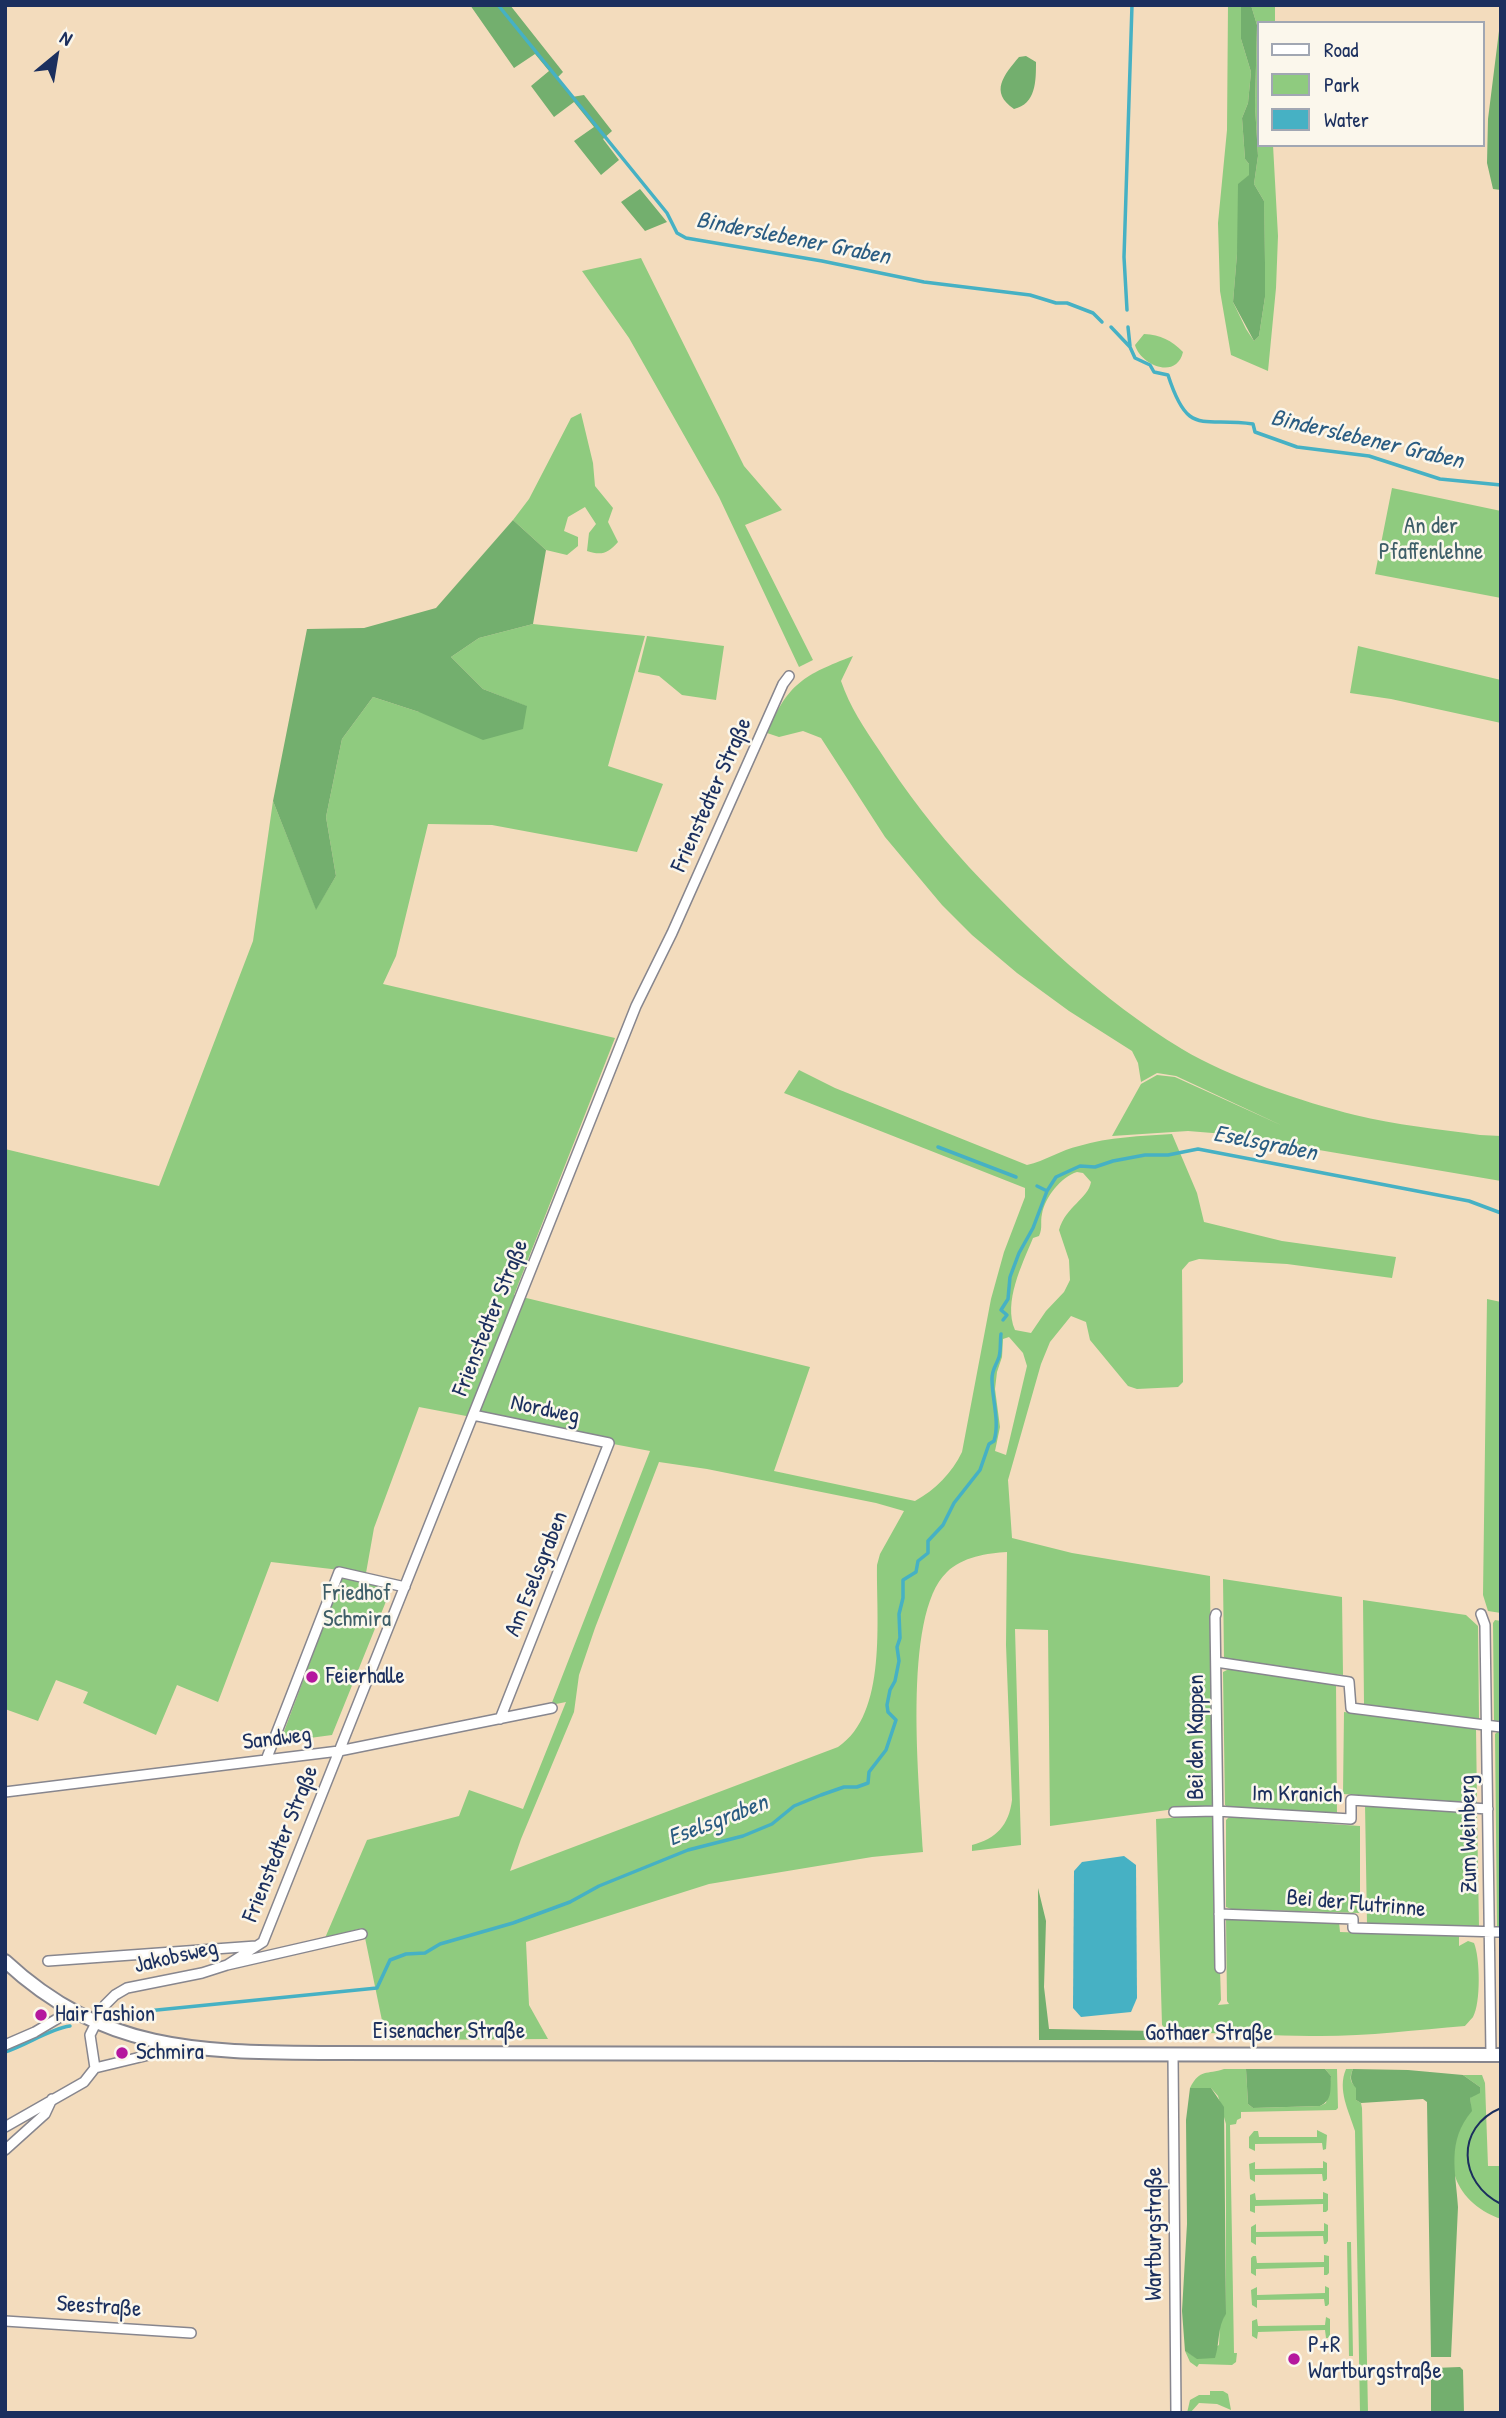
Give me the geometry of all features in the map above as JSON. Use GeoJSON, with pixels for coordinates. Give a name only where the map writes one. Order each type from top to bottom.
{"type":"FeatureCollection","features":[{"type":"Feature","properties":{"kind":"main road","name":"Eisenacher Straße"},"geometry":{"type":"LineString","coordinates":[[5,1961],[33,1984],[72,2010],[96,2022],[127,2035],[180,2047],[326,2053],[916,2053]]}},
{"type":"Feature","properties":{"kind":"main road","name":"Gothaer Straße"},"geometry":{"type":"LineString","coordinates":[[916,2053],[1496,2055]]}},
{"type":"Feature","properties":{"kind":"street","name":"Frienstedter Straße"},"geometry":{"type":"LineString","coordinates":[[227,1965],[260,1946],[636,1006],[789,676]]}},
{"type":"Feature","properties":{"kind":"street","name":"Nordweg"},"geometry":{"type":"LineString","coordinates":[[473,1415],[609,1443]]}},
{"type":"Feature","properties":{"kind":"street","name":"Am Eselsgraben"},"geometry":{"type":"LineString","coordinates":[[500,1719],[609,1443]]}},
{"type":"Feature","properties":{"kind":"street"},"geometry":{"type":"LineString","coordinates":[[266,1760],[339,1572],[405,1587]]}},
{"type":"Feature","properties":{"kind":"street","name":"Bei den Kappen"},"geometry":{"type":"LineString","coordinates":[[1216,1614],[1216,1811]]}},
{"type":"Feature","properties":{"kind":"street","name":"Zum Weinberg"},"geometry":{"type":"LineString","coordinates":[[1481,1614],[1485,1625],[1490,1932],[1496,2055]]}},
{"type":"Feature","properties":{"kind":"street","name":"Bei den Kappen"},"geometry":{"type":"LineString","coordinates":[[1216,1662],[1349,1682],[1351,1708],[1487,1725]]}},
{"type":"Feature","properties":{"kind":"street","name":"Sandweg"},"geometry":{"type":"LineString","coordinates":[[5,1792],[339,1751],[552,1708]]}},
{"type":"Feature","properties":{"kind":"street"},"geometry":{"type":"LineString","coordinates":[[1487,1725],[1501,1727]]}},
{"type":"Feature","properties":{"kind":"street","name":"Im Kranich"},"geometry":{"type":"LineString","coordinates":[[1216,1811],[1351,1819],[1351,1800],[1488,1809]]}},
{"type":"Feature","properties":{"kind":"street"},"geometry":{"type":"LineString","coordinates":[[1174,1812],[1216,1811],[1220,1968]]}},
{"type":"Feature","properties":{"kind":"street","name":"Bei der Flutrinne"},"geometry":{"type":"LineString","coordinates":[[1219,1914],[1353,1919],[1353,1928],[1501,1933]]}},
{"type":"Feature","properties":{"kind":"street","name":"Jakobsweg"},"geometry":{"type":"LineString","coordinates":[[96,2022],[105,2005],[127,1988],[202,1973],[362,1934]]}},
{"type":"Feature","properties":{"kind":"street"},"geometry":{"type":"LineString","coordinates":[[48,1961],[260,1946]]}},
{"type":"Feature","properties":{"kind":"street"},"geometry":{"type":"LineString","coordinates":[[5,2045],[35,2032],[72,2010]]}},
{"type":"Feature","properties":{"kind":"street"},"geometry":{"type":"LineString","coordinates":[[95,2068],[90,2035],[96,2022]]}},
{"type":"Feature","properties":{"kind":"street"},"geometry":{"type":"LineString","coordinates":[[5,2127],[84,2082],[95,2068],[180,2047]]}},
{"type":"Feature","properties":{"kind":"street","name":"Wartburgstraße"},"geometry":{"type":"LineString","coordinates":[[1173,2055],[1176,2413]]}},
{"type":"Feature","properties":{"kind":"street"},"geometry":{"type":"LineString","coordinates":[[5,2150],[45,2114],[52,2099]]}},
{"type":"Feature","properties":{"kind":"street","name":"Seestraße"},"geometry":{"type":"LineString","coordinates":[[5,2321],[191,2333]]}},
{"type":"Feature","properties":{"kind":"green space"},"geometry":{"type":"Polygon","coordinates":[[[470,5],[510,5],[563,72],[557,78],[572,97],[584,95],[612,131],[603,139],[619,160],[601,175],[574,141],[594,127],[574,102],[554,117],[531,86],[549,71],[535,54],[514,68],[470,5]]]}},
{"type":"Feature","properties":{"kind":"green space"},"geometry":{"type":"Polygon","coordinates":[[[1228,5],[1241,5],[1241,39],[1251,72],[1248,103],[1242,118],[1249,175],[1233,302],[1254,341],[1259,336],[1265,297],[1264,201],[1254,184],[1258,156],[1255,106],[1257,25],[1251,5],[1275,5],[1275,21],[1258,21],[1258,147],[1273,147],[1278,236],[1268,371],[1231,355],[1220,291],[1218,223],[1227,130],[1228,5]]]}},
{"type":"Feature","properties":{"kind":"green space"},"geometry":{"type":"Polygon","coordinates":[[[1241,5],[1251,5],[1257,25],[1255,106],[1258,156],[1254,184],[1264,201],[1265,297],[1259,336],[1254,341],[1233,302],[1238,184],[1249,175],[1242,118],[1248,103],[1251,72],[1241,39],[1241,5]]]}},
{"type":"Feature","properties":{"kind":"green space"},"geometry":{"type":"Polygon","coordinates":[[[1501,15],[1501,190],[1493,189],[1487,163],[1488,119],[1501,15]]]}},
{"type":"Feature","properties":{"kind":"green space"},"geometry":{"type":"Polygon","coordinates":[[[1026,56],[1036,62],[1035,84],[1027,102],[1014,109],[1002,96],[1001,83],[1019,57],[1026,56]]]}},
{"type":"Feature","properties":{"kind":"green space"},"geometry":{"type":"Polygon","coordinates":[[[640,189],[667,222],[645,231],[621,202],[640,189]]]}},
{"type":"Feature","properties":{"kind":"green space"},"geometry":{"type":"Polygon","coordinates":[[[641,258],[744,466],[782,510],[745,525],[813,660],[799,667],[719,497],[629,338],[582,271],[641,258]]]}},
{"type":"Feature","properties":{"kind":"green space"},"geometry":{"type":"Polygon","coordinates":[[[1144,334],[1161,337],[1174,344],[1183,352],[1179,361],[1166,368],[1144,358],[1135,345],[1144,334]]]}},
{"type":"Feature","properties":{"kind":"green space"},"geometry":{"type":"Polygon","coordinates":[[[581,413],[593,463],[595,486],[613,508],[608,522],[618,542],[604,552],[587,551],[589,533],[596,524],[585,507],[568,517],[564,531],[578,537],[578,546],[567,555],[546,550],[513,520],[529,499],[571,418],[581,413]]]}},
{"type":"Feature","properties":{"kind":"green space","name":"An der Pfaffenlehne"},"geometry":{"type":"Polygon","coordinates":[[[1392,488],[1501,511],[1501,598],[1375,574],[1392,488]]]}},
{"type":"Feature","properties":{"kind":"green space"},"geometry":{"type":"Polygon","coordinates":[[[513,520],[546,550],[533,624],[479,638],[451,657],[483,689],[527,706],[523,729],[483,740],[419,712],[373,697],[342,739],[326,817],[336,876],[316,910],[273,801],[307,629],[364,628],[436,608],[513,520]]]}},
{"type":"Feature","properties":{"kind":"green space"},"geometry":{"type":"Polygon","coordinates":[[[533,624],[645,636],[608,766],[663,784],[637,852],[492,825],[428,824],[396,956],[383,984],[615,1038],[514,1295],[810,1367],[774,1471],[915,1501],[942,1480],[962,1452],[991,1299],[1004,1252],[1025,1197],[1025,1188],[784,1093],[799,1070],[835,1088],[1027,1165],[1090,1143],[1125,1137],[1172,1134],[1197,1193],[1204,1222],[1282,1241],[1396,1257],[1392,1278],[1287,1264],[1199,1259],[1189,1262],[1182,1270],[1183,1382],[1178,1387],[1137,1389],[1128,1386],[1090,1340],[1086,1322],[1071,1316],[1050,1342],[1041,1364],[1008,1480],[1012,1538],[1072,1553],[1210,1576],[1212,1805],[1050,1826],[1048,1630],[1015,1629],[1021,1845],[972,1851],[972,1845],[988,1839],[1000,1830],[1008,1817],[1012,1800],[1006,1645],[1007,1552],[976,1557],[947,1572],[933,1594],[923,1625],[918,1663],[917,1747],[923,1852],[872,1857],[709,1884],[526,1942],[529,2005],[548,2039],[386,2040],[363,1928],[325,1938],[367,1840],[459,1816],[469,1790],[523,1809],[566,1702],[551,1705],[650,1451],[419,1407],[374,1528],[366,1573],[271,1562],[218,1702],[177,1685],[156,1735],[83,1703],[88,1692],[56,1680],[38,1721],[5,1709],[5,1149],[159,1186],[253,941],[273,801],[316,909],[336,876],[326,817],[342,739],[373,697],[419,712],[526,706],[483,689],[451,657],[479,638],[533,624]],[[1077,1172],[1060,1183],[1044,1208],[1039,1236],[1033,1238],[1015,1284],[1011,1308],[1015,1330],[1031,1333],[1046,1311],[1064,1292],[1070,1280],[1069,1260],[1059,1230],[1091,1182],[1083,1173],[1077,1172]],[[1009,1337],[1003,1339],[995,1389],[1000,1427],[995,1451],[1006,1455],[1027,1366],[1023,1353],[1009,1337]],[[659,1462],[579,1675],[574,1712],[510,1871],[838,1747],[854,1732],[865,1712],[872,1689],[876,1664],[877,1565],[880,1554],[904,1511],[707,1469],[659,1462]]]}},
{"type":"Feature","properties":{"kind":"green space"},"geometry":{"type":"Polygon","coordinates":[[[647,636],[724,646],[716,700],[682,695],[659,676],[638,672],[647,636]]]}},
{"type":"Feature","properties":{"kind":"green space"},"geometry":{"type":"Polygon","coordinates":[[[1358,646],[1501,680],[1501,723],[1391,699],[1350,693],[1358,646]]]}},
{"type":"Feature","properties":{"kind":"green space"},"geometry":{"type":"Polygon","coordinates":[[[853,656],[841,681],[853,708],[889,766],[969,867],[1043,942],[1096,988],[1182,1049],[1266,1088],[1370,1118],[1433,1129],[1501,1136],[1501,1181],[1225,1134],[1188,1131],[1112,1136],[1141,1084],[1157,1075],[1175,1077],[1283,1126],[1176,1076],[1157,1073],[1141,1082],[1138,1063],[1132,1051],[1069,1011],[1017,973],[942,905],[885,837],[821,738],[803,731],[779,737],[767,733],[782,703],[800,683],[822,669],[853,656]]]}},
{"type":"Feature","properties":{"kind":"green space"},"geometry":{"type":"Polygon","coordinates":[[[1487,1299],[1501,1302],[1501,1613],[1488,1611],[1483,1595],[1487,1299]]]}},
{"type":"Feature","properties":{"kind":"green space","name":"Friedhof Schmira"},"geometry":{"type":"Polygon","coordinates":[[[342,1577],[391,1589],[332,1735],[280,1742],[342,1577]]]}},
{"type":"Feature","properties":{"kind":"green space"},"geometry":{"type":"Polygon","coordinates":[[[1223,1579],[1342,1597],[1343,1675],[1224,1660],[1223,1579]]]}},
{"type":"Feature","properties":{"kind":"green space"},"geometry":{"type":"Polygon","coordinates":[[[1363,1600],[1466,1615],[1478,1626],[1479,1719],[1364,1705],[1363,1600]]]}},
{"type":"Feature","properties":{"kind":"green space"},"geometry":{"type":"Polygon","coordinates":[[[1495,1620],[1501,1621],[1501,1722],[1494,1721],[1495,1620]]]}},
{"type":"Feature","properties":{"kind":"green space"},"geometry":{"type":"Polygon","coordinates":[[[1229,1669],[1336,1683],[1337,1815],[1229,1808],[1225,1805],[1223,1672],[1229,1669]]]}},
{"type":"Feature","properties":{"kind":"green space"},"geometry":{"type":"Polygon","coordinates":[[[1344,1712],[1476,1728],[1477,1803],[1343,1794],[1344,1712]]]}},
{"type":"Feature","properties":{"kind":"green space"},"geometry":{"type":"Polygon","coordinates":[[[1501,1731],[1501,1927],[1497,1926],[1495,1734],[1501,1731]]]}},
{"type":"Feature","properties":{"kind":"green space"},"geometry":{"type":"Polygon","coordinates":[[[1365,1804],[1477,1813],[1479,1927],[1367,1924],[1365,1804]]]}},
{"type":"Feature","properties":{"kind":"green space"},"geometry":{"type":"Polygon","coordinates":[[[1210,1815],[1213,1817],[1215,1969],[1220,1970],[1221,2000],[1218,2005],[1229,2004],[1226,1918],[1339,1922],[1340,1932],[1459,1936],[1459,1946],[1468,1941],[1474,1943],[1479,1980],[1473,2017],[1465,2026],[1368,2034],[1171,2034],[1162,2025],[1156,1819],[1210,1815]]]}},
{"type":"Feature","properties":{"kind":"green space"},"geometry":{"type":"Polygon","coordinates":[[[1229,1817],[1360,1826],[1360,1913],[1226,1907],[1226,1820],[1229,1817]]]}},
{"type":"Feature","properties":{"kind":"green space"},"geometry":{"type":"Polygon","coordinates":[[[1038,1888],[1046,1921],[1044,1987],[1049,2029],[1157,2031],[1157,2040],[1039,2040],[1038,1888]]]}},
{"type":"Feature","properties":{"kind":"green space"},"geometry":{"type":"Polygon","coordinates":[[[1246,2069],[1248,2104],[1253,2108],[1320,2106],[1326,2103],[1331,2076],[1325,2069],[1337,2069],[1338,2108],[1241,2112],[1241,2118],[1236,2124],[1230,2125],[1236,2362],[1232,2365],[1199,2364],[1197,2367],[1190,2362],[1185,2351],[1197,2358],[1219,2345],[1220,2323],[1226,2313],[1226,2124],[1218,2096],[1211,2088],[1190,2088],[1197,2077],[1204,2073],[1246,2069]]]}},
{"type":"Feature","properties":{"kind":"green space"},"geometry":{"type":"Polygon","coordinates":[[[1246,2069],[1325,2069],[1331,2076],[1329,2097],[1320,2106],[1253,2108],[1248,2104],[1246,2069]]]}},
{"type":"Feature","properties":{"kind":"green space"},"geometry":{"type":"Polygon","coordinates":[[[1346,2069],[1353,2069],[1351,2081],[1356,2087],[1356,2100],[1361,2103],[1362,2108],[1368,2413],[1360,2413],[1355,2131],[1343,2093],[1346,2069]]]}},
{"type":"Feature","properties":{"kind":"green space"},"geometry":{"type":"Polygon","coordinates":[[[1353,2069],[1463,2075],[1480,2087],[1480,2093],[1470,2098],[1472,2111],[1459,2134],[1454,2157],[1458,2207],[1451,2357],[1431,2357],[1427,2102],[1423,2099],[1361,2103],[1356,2100],[1356,2088],[1351,2079],[1353,2069]]]}},
{"type":"Feature","properties":{"kind":"green space"},"geometry":{"type":"Polygon","coordinates":[[[1463,2075],[1482,2075],[1485,2083],[1488,2166],[1501,2166],[1501,2219],[1470,2200],[1455,2174],[1452,2159],[1454,2143],[1460,2127],[1471,2111],[1470,2098],[1480,2087],[1463,2075]]]}},
{"type":"Feature","properties":{"kind":"green space"},"geometry":{"type":"Polygon","coordinates":[[[1190,2088],[1211,2088],[1224,2107],[1226,2314],[1221,2324],[1215,2358],[1197,2359],[1185,2351],[1182,2311],[1187,2224],[1186,2120],[1190,2088]]]}},
{"type":"Feature","properties":{"kind":"green space"},"geometry":{"type":"Polygon","coordinates":[[[1317,2130],[1327,2135],[1326,2149],[1323,2150],[1322,2143],[1255,2144],[1255,2151],[1249,2148],[1249,2137],[1254,2131],[1258,2131],[1259,2137],[1317,2137],[1317,2130]]]}},
{"type":"Feature","properties":{"kind":"green space"},"geometry":{"type":"Polygon","coordinates":[[[1323,2161],[1327,2163],[1325,2181],[1322,2174],[1255,2175],[1255,2182],[1250,2179],[1249,2164],[1255,2162],[1255,2169],[1323,2168],[1323,2161]]]}},
{"type":"Feature","properties":{"kind":"green space"},"geometry":{"type":"Polygon","coordinates":[[[1323,2192],[1328,2194],[1326,2212],[1323,2212],[1323,2204],[1255,2206],[1255,2213],[1250,2211],[1250,2195],[1255,2193],[1256,2200],[1323,2199],[1323,2192]]]}},
{"type":"Feature","properties":{"kind":"green space"},"geometry":{"type":"Polygon","coordinates":[[[1324,2223],[1328,2225],[1326,2244],[1323,2236],[1256,2237],[1256,2245],[1251,2242],[1251,2227],[1256,2224],[1256,2232],[1324,2231],[1324,2223]]]}},
{"type":"Feature","properties":{"kind":"green space"},"geometry":{"type":"Polygon","coordinates":[[[1347,2242],[1351,2242],[1353,2356],[1349,2356],[1347,2242]]]}},
{"type":"Feature","properties":{"kind":"green space"},"geometry":{"type":"Polygon","coordinates":[[[1324,2255],[1329,2256],[1327,2275],[1324,2275],[1324,2267],[1256,2269],[1256,2276],[1251,2273],[1253,2256],[1256,2256],[1257,2263],[1324,2262],[1324,2255]]]}},
{"type":"Feature","properties":{"kind":"green space"},"geometry":{"type":"Polygon","coordinates":[[[1325,2286],[1329,2288],[1327,2306],[1324,2299],[1257,2300],[1257,2308],[1252,2305],[1251,2290],[1257,2287],[1257,2295],[1325,2293],[1325,2286]]]}},
{"type":"Feature","properties":{"kind":"green space"},"geometry":{"type":"Polygon","coordinates":[[[1326,2317],[1330,2319],[1328,2338],[1325,2330],[1258,2332],[1257,2339],[1252,2336],[1252,2321],[1257,2319],[1258,2326],[1325,2325],[1326,2317]]]}},
{"type":"Feature","properties":{"kind":"green space"},"geometry":{"type":"Polygon","coordinates":[[[1460,2367],[1463,2370],[1464,2413],[1431,2413],[1431,2371],[1434,2368],[1460,2367]]]}},
{"type":"Feature","properties":{"kind":"green space"},"geometry":{"type":"Polygon","coordinates":[[[1210,2391],[1223,2391],[1228,2394],[1231,2410],[1217,2404],[1199,2403],[1187,2413],[1190,2400],[1199,2395],[1210,2395],[1210,2391]]]}},
{"type":"Feature","properties":{"kind":"water"},"geometry":{"type":"Polygon","coordinates":[[[1124,1856],[1136,1865],[1137,1998],[1131,2012],[1081,2017],[1073,2008],[1074,1871],[1082,1862],[1124,1856]]]}},
{"type":"Feature","properties":{"kind":"waterway","name":"Binderslebener Graben"},"geometry":{"type":"LineString","coordinates":[[498,5],[667,213],[677,233],[686,238],[822,261],[924,282],[1030,295],[1056,303],[1067,303],[1093,313],[1102,322]]}},
{"type":"Feature","properties":{"kind":"waterway"},"geometry":{"type":"LineString","coordinates":[[1127,310],[1124,257],[1132,5]]}},
{"type":"Feature","properties":{"kind":"waterway","name":"Binderslebener Graben"},"geometry":{"type":"LineString","coordinates":[[1111,327],[1130,347],[1135,358],[1150,365],[1154,372],[1168,375],[1182,408],[1198,420],[1253,424],[1255,432],[1297,447],[1369,456],[1440,479],[1501,485]]}},
{"type":"Feature","properties":{"kind":"waterway"},"geometry":{"type":"LineString","coordinates":[[1128,327],[1130,346]]}},
{"type":"Feature","properties":{"kind":"waterway"},"geometry":{"type":"LineString","coordinates":[[938,1147],[1016,1177]]}},
{"type":"Feature","properties":{"kind":"waterway","name":"Eselsgraben"},"geometry":{"type":"LineString","coordinates":[[1003,1320],[1007,1315],[1001,1310],[1008,1299],[1010,1277],[1047,1191],[1056,1177],[1080,1166],[1095,1167],[1145,1155],[1168,1155],[1198,1149],[1469,1201],[1501,1213]]}},
{"type":"Feature","properties":{"kind":"waterway"},"geometry":{"type":"LineString","coordinates":[[1037,1186],[1047,1191]]}},
{"type":"Feature","properties":{"kind":"waterway","name":"Eselsgraben"},"geometry":{"type":"LineString","coordinates":[[117,2014],[377,1988],[390,1960],[406,1954],[425,1953],[440,1944],[513,1923],[570,1902],[599,1886],[688,1850],[743,1836],[772,1824],[794,1806],[821,1795],[868,1783],[869,1772],[886,1750],[896,1720],[888,1712],[887,1705],[899,1661],[897,1647],[900,1638],[899,1614],[903,1598],[903,1580],[916,1572],[918,1561],[928,1553],[928,1541],[943,1525],[954,1503],[980,1470],[989,1444],[994,1441],[996,1426],[992,1376],[1000,1355],[1001,1334]]}},
{"type":"Feature","properties":{"kind":"waterway","name":"Eselsgraben"},"geometry":{"type":"LineString","coordinates":[[5,2052],[54,2030],[70,2026]]}},
{"type":"Feature","properties":{"kind":"tram line"},"geometry":{"type":"LineString","coordinates":[[1501,2108],[1486,2117],[1476,2128],[1469,2141],[1468,2155],[1476,2183],[1487,2195],[1501,2204]]}},
{"type":"Feature","properties":{"kind":"place","name":"Feierhalle"},"geometry":{"type":"Point","coordinates":[312,1677]}},
{"type":"Feature","properties":{"kind":"place","name":"Hair Fashion"},"geometry":{"type":"Point","coordinates":[41,2015]}},
{"type":"Feature","properties":{"kind":"place","name":"Schmira"},"geometry":{"type":"Point","coordinates":[122,2053]}},
{"type":"Feature","properties":{"kind":"place","name":"P+R Wartburgstraße"},"geometry":{"type":"Point","coordinates":[1294,2359]}}]}
